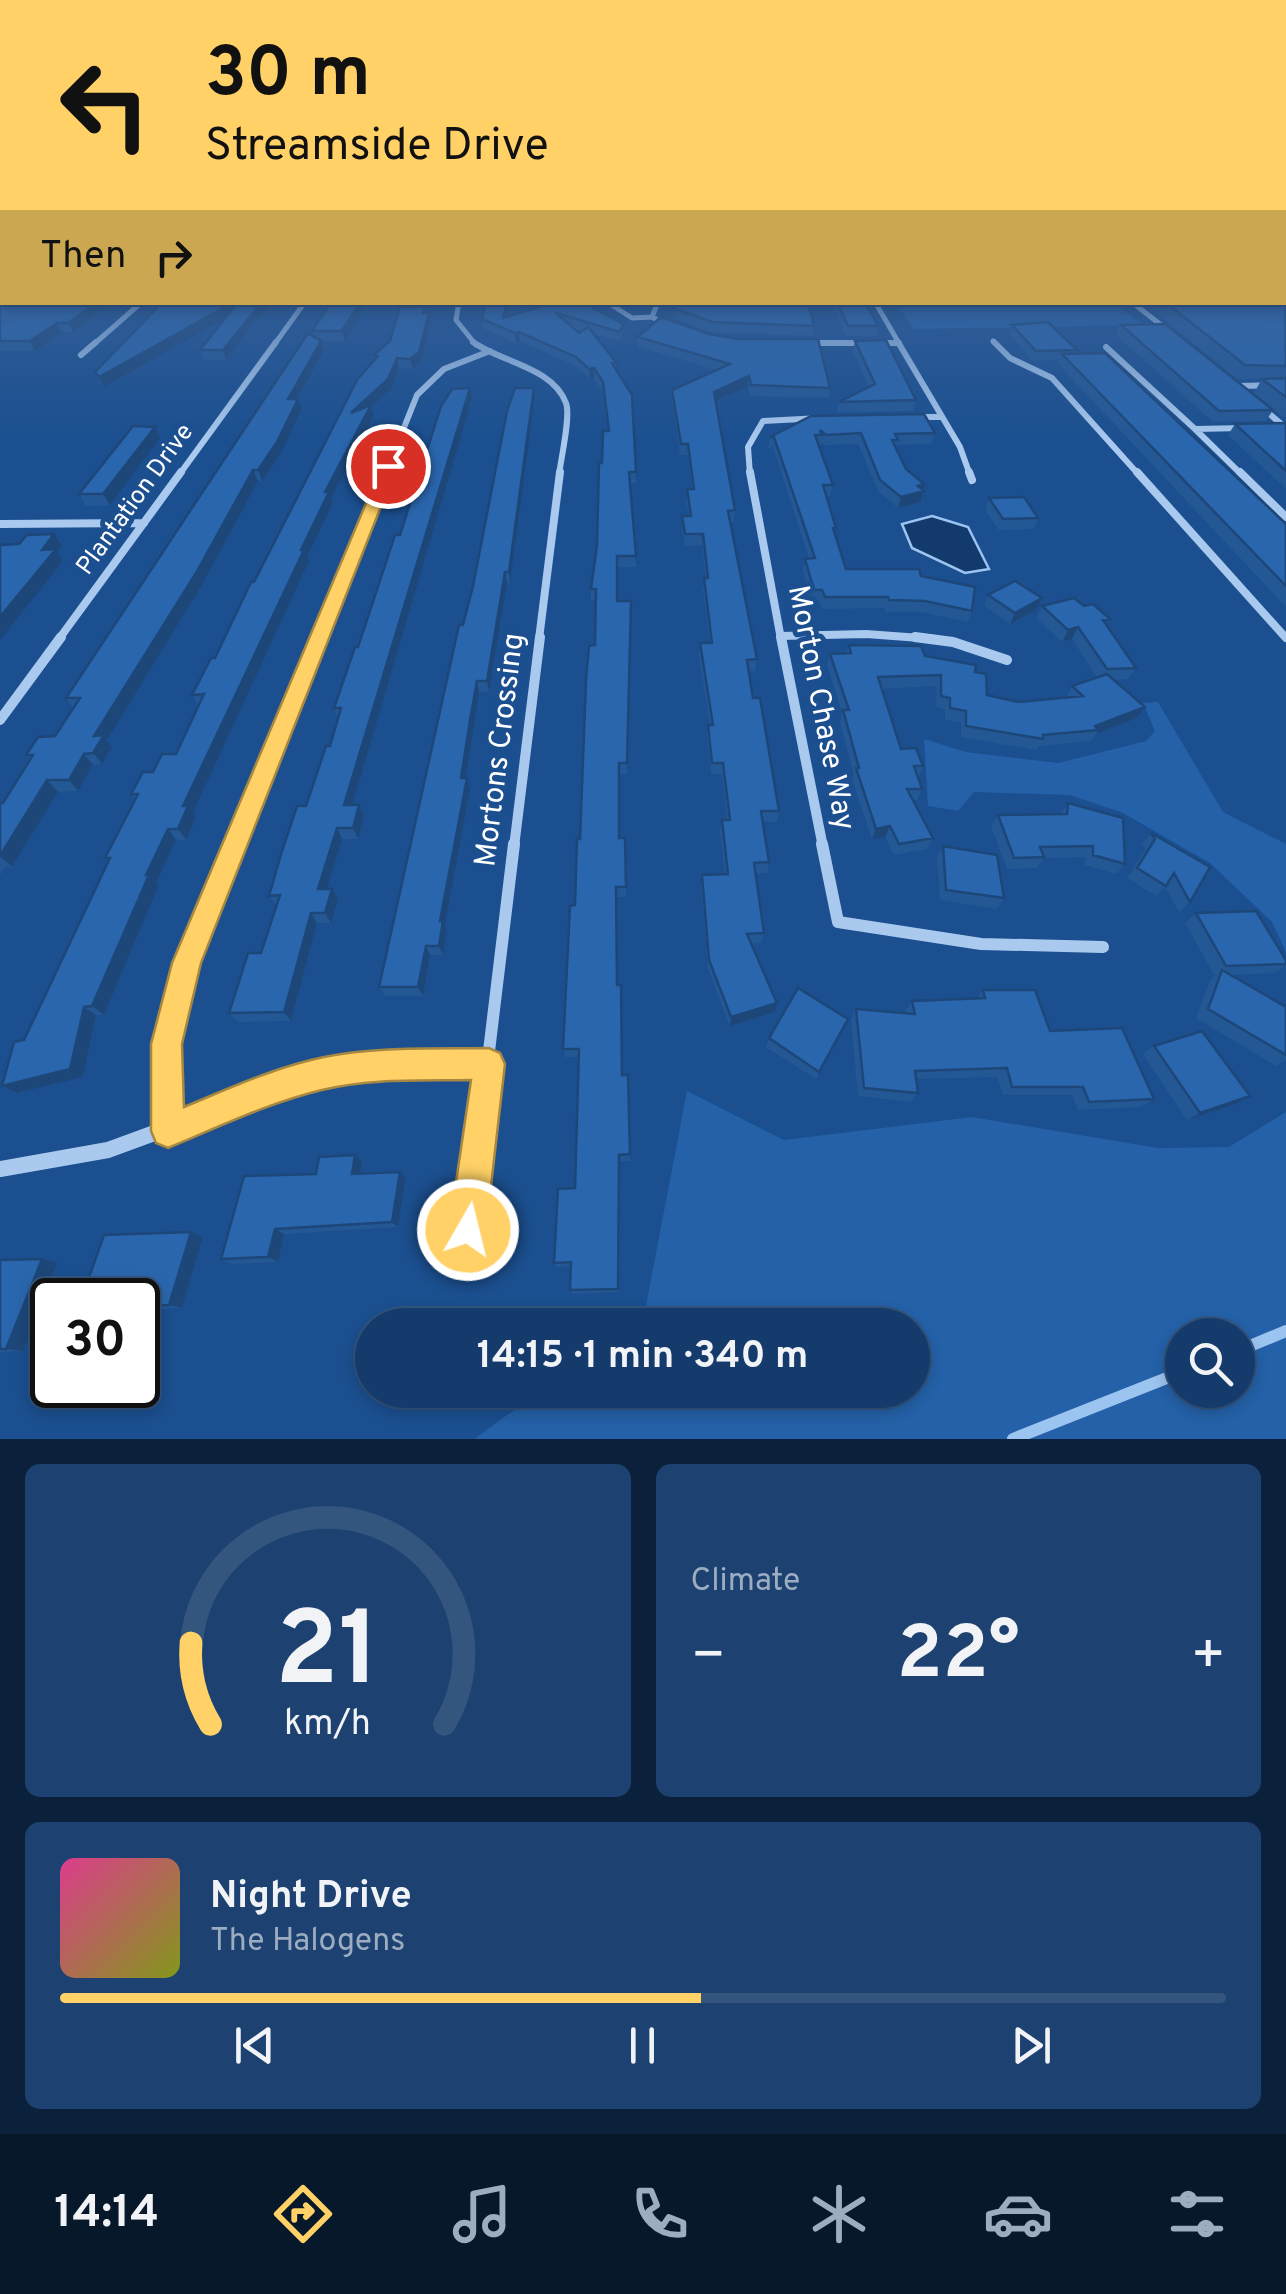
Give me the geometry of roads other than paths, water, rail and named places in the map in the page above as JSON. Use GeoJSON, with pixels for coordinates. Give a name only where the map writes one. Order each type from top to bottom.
{"type":"FeatureCollection","features":[{"type":"Feature","properties":{"kind":"street"},"geometry":{"type":"LineString","coordinates":[[81,355],[136,307]]}},
{"type":"Feature","properties":{"kind":"street","name":"Plantation Drive"},"geometry":{"type":"LineString","coordinates":[[0,720],[301,307]]}},
{"type":"Feature","properties":{"kind":"street","name":"Mortons Crossing"},"geometry":{"type":"LineString","coordinates":[[458,307],[458,329],[490,351],[550,380],[562,391],[568,405],[463,1264]]}},
{"type":"Feature","properties":{"kind":"street"},"geometry":{"type":"LineString","coordinates":[[615,307],[632,318],[652,317],[684,332]]}},
{"type":"Feature","properties":{"kind":"street"},"geometry":{"type":"LineString","coordinates":[[652,317],[656,307]]}},
{"type":"Feature","properties":{"kind":"street"},"geometry":{"type":"LineString","coordinates":[[878,307],[960,447],[972,480]]}},
{"type":"Feature","properties":{"kind":"street"},"geometry":{"type":"LineString","coordinates":[[1140,307],[1178,338]]}},
{"type":"Feature","properties":{"kind":"street"},"geometry":{"type":"LineString","coordinates":[[993,341],[1010,358],[1052,378],[1286,638]]}},
{"type":"Feature","properties":{"kind":"street"},"geometry":{"type":"LineString","coordinates":[[788,343],[899,343]]}},
{"type":"Feature","properties":{"kind":"street"},"geometry":{"type":"LineString","coordinates":[[1106,347],[1286,516]]}},
{"type":"Feature","properties":{"kind":"street"},"geometry":{"type":"LineString","coordinates":[[168,1131],[167,1044],[187,963],[417,396],[444,369],[490,351]]}},
{"type":"Feature","properties":{"kind":"street"},"geometry":{"type":"LineString","coordinates":[[1223,374],[1286,428]]}},
{"type":"Feature","properties":{"kind":"street"},"geometry":{"type":"LineString","coordinates":[[1238,386],[1286,386]]}},
{"type":"Feature","properties":{"kind":"street"},"geometry":{"type":"LineString","coordinates":[[904,417],[942,417]]}},
{"type":"Feature","properties":{"kind":"street","name":"Morton Chase Way"},"geometry":{"type":"LineString","coordinates":[[828,418],[763,421],[748,447],[752,490],[838,922],[981,944],[1103,946]]}},
{"type":"Feature","properties":{"kind":"street"},"geometry":{"type":"LineString","coordinates":[[1195,429],[1249,428]]}},
{"type":"Feature","properties":{"kind":"street"},"geometry":{"type":"LineString","coordinates":[[1267,428],[1286,428]]}},
{"type":"Feature","properties":{"kind":"street"},"geometry":{"type":"LineString","coordinates":[[0,524],[144,523]]}},
{"type":"Feature","properties":{"kind":"street"},"geometry":{"type":"LineString","coordinates":[[1274,624],[1286,624]]}},
{"type":"Feature","properties":{"kind":"street"},"geometry":{"type":"LineString","coordinates":[[780,636],[884,634],[975,644],[1008,660]]}},
{"type":"Feature","properties":{"kind":"street"},"geometry":{"type":"LineString","coordinates":[[0,700],[15,700]]}},
{"type":"Feature","properties":{"kind":"street"},"geometry":{"type":"LineString","coordinates":[[0,1169],[100,1153],[168,1131],[262,1091],[325,1073],[379,1066],[489,1064]]}},
{"type":"Feature","properties":{"kind":"waterway"},"geometry":{"type":"LineString","coordinates":[[1255,1344],[1286,1331]]}},
{"type":"Feature","properties":{"kind":"waterway"},"geometry":{"type":"LineString","coordinates":[[1013,1439],[1165,1379]]}}]}
